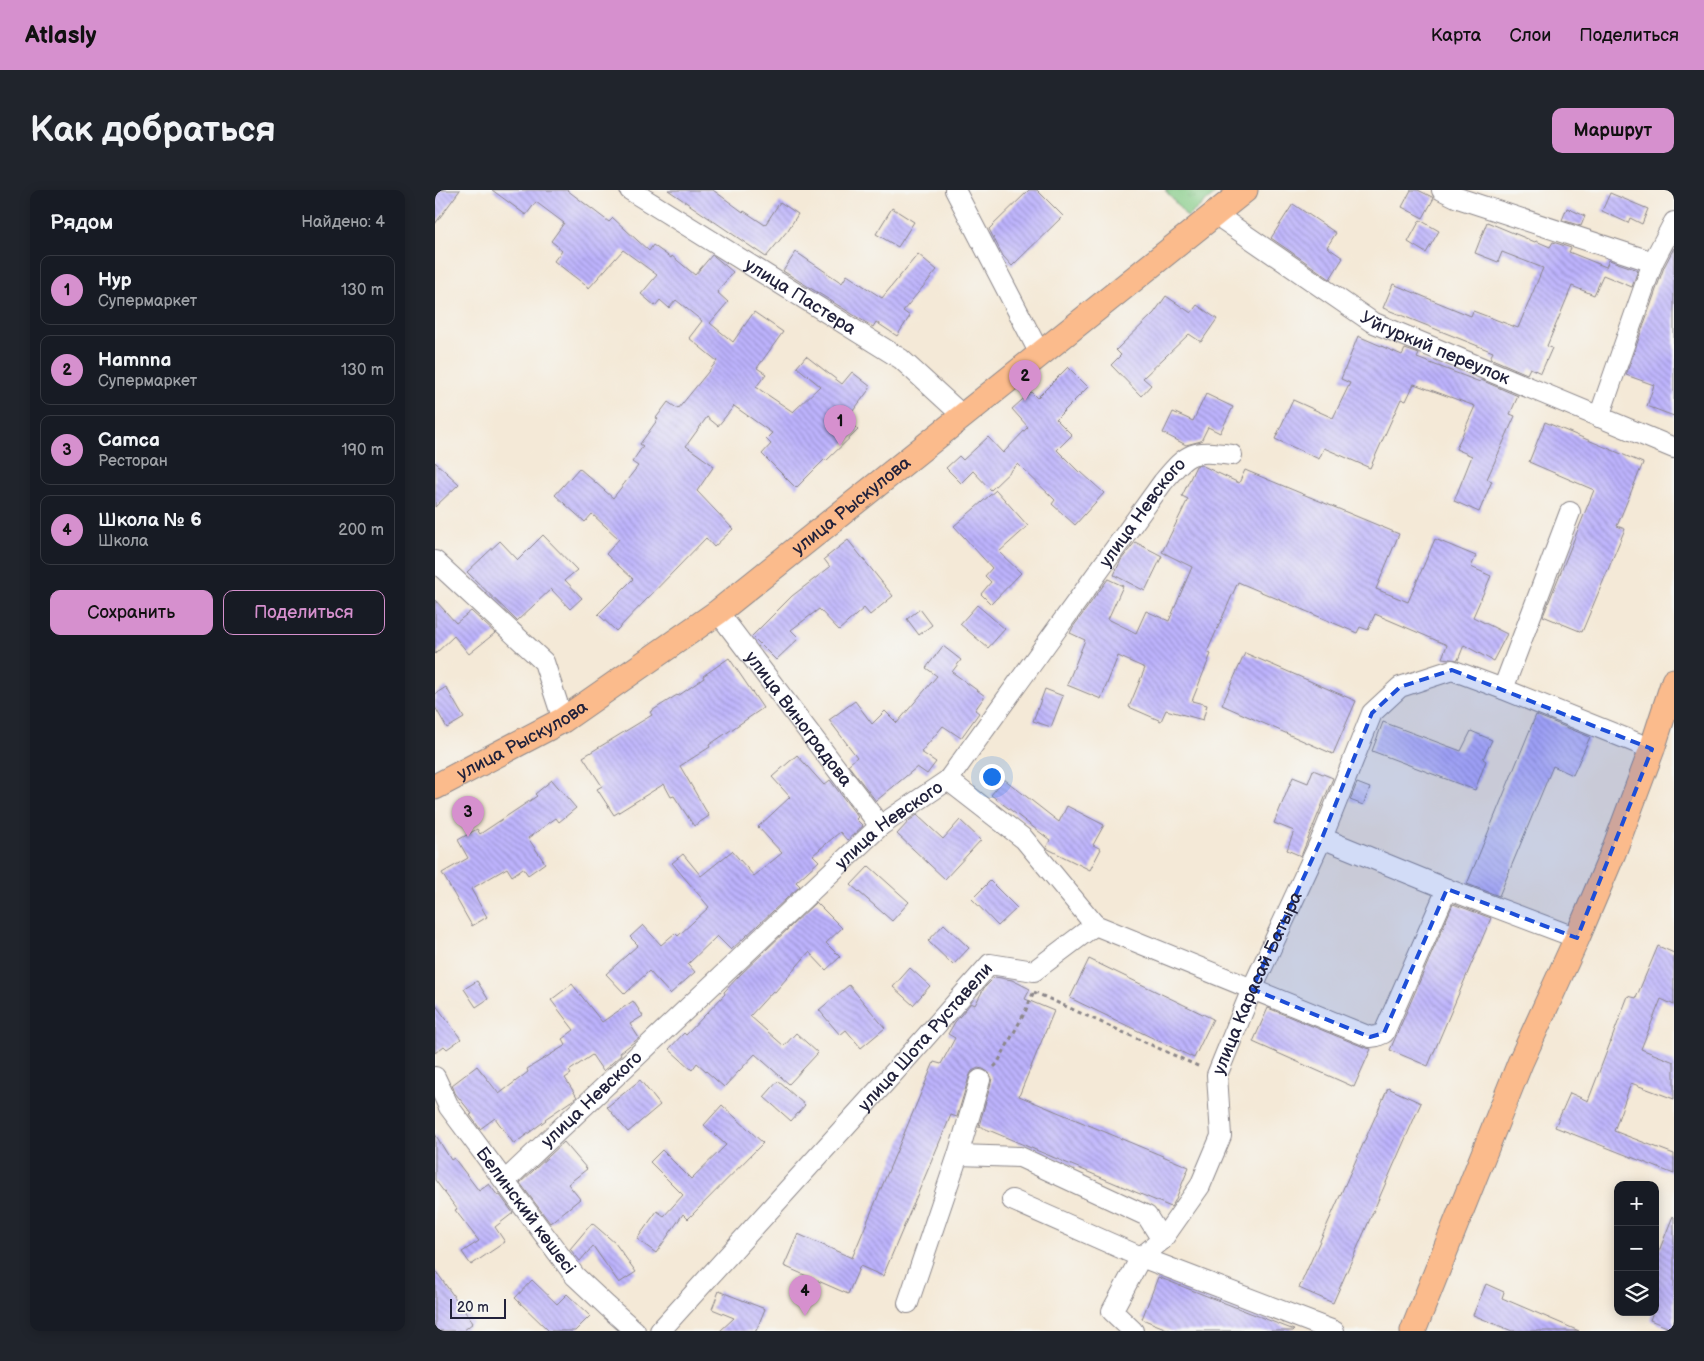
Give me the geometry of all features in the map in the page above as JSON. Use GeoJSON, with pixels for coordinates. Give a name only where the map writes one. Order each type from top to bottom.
{"type":"FeatureCollection","features":[{"type":"Feature","properties":{"kind":"main road","name":"улица Рыскулова"},"geometry":{"type":"LineString","coordinates":[[435,787],[563,720],[718,612],[1245,190]]}},
{"type":"Feature","properties":{"kind":"main road"},"geometry":{"type":"LineString","coordinates":[[1413,1331],[1520,1063],[1577,938],[1613,853],[1652,749],[1674,681]]}},
{"type":"Feature","properties":{"kind":"street","name":"улица Пастера"},"geometry":{"type":"LineString","coordinates":[[630,190],[901,359],[963,416]]}},
{"type":"Feature","properties":{"kind":"street"},"geometry":{"type":"LineString","coordinates":[[955,190],[1040,354]]}},
{"type":"Feature","properties":{"kind":"street"},"geometry":{"type":"LineString","coordinates":[[1442,190],[1458,198],[1653,262]]}},
{"type":"Feature","properties":{"kind":"street","name":"Уйгуркий переулок"},"geometry":{"type":"LineString","coordinates":[[1215,214],[1371,322],[1674,448]]}},
{"type":"Feature","properties":{"kind":"street"},"geometry":{"type":"LineString","coordinates":[[1599,417],[1653,262],[1674,222]]}},
{"type":"Feature","properties":{"kind":"street","name":"улица Невского"},"geometry":{"type":"LineString","coordinates":[[505,1181],[880,826],[948,780],[1180,461],[1191,455],[1207,452],[1232,455]]}},
{"type":"Feature","properties":{"kind":"street"},"geometry":{"type":"LineString","coordinates":[[1503,689],[1570,512]]}},
{"type":"Feature","properties":{"kind":"street"},"geometry":{"type":"LineString","coordinates":[[435,561],[544,662],[563,720]]}},
{"type":"Feature","properties":{"kind":"street","name":"улица Виноградова"},"geometry":{"type":"LineString","coordinates":[[718,612],[880,826]]}},
{"type":"Feature","properties":{"kind":"street","name":"улица Карасай Батыра"},"geometry":{"type":"LineString","coordinates":[[1133,1331],[1112,1311],[1141,1257],[1162,1240],[1200,1186],[1221,1136],[1217,1075],[1252,989],[1322,838],[1372,713],[1400,687],[1452,670],[1652,749]]}},
{"type":"Feature","properties":{"kind":"street"},"geometry":{"type":"LineString","coordinates":[[948,780],[1024,839],[1095,925],[1370,1037],[1384,1033],[1447,888]]}},
{"type":"Feature","properties":{"kind":"street"},"geometry":{"type":"LineString","coordinates":[[1322,838],[1577,938]]}},
{"type":"Feature","properties":{"kind":"street"},"geometry":{"type":"LineString","coordinates":[[1034,971],[1095,925]]}},
{"type":"Feature","properties":{"kind":"street","name":"улица Шота Руставели"},"geometry":{"type":"LineString","coordinates":[[661,1331],[909,1057],[990,964],[1034,971]]}},
{"type":"Feature","properties":{"kind":"street","name":"Белинский көшесi"},"geometry":{"type":"LineString","coordinates":[[435,1078],[449,1106],[575,1276],[635,1331]]}},
{"type":"Feature","properties":{"kind":"street"},"geometry":{"type":"LineString","coordinates":[[909,1303],[958,1155],[980,1080]]}},
{"type":"Feature","properties":{"kind":"street"},"geometry":{"type":"LineString","coordinates":[[958,1155],[1020,1157],[1147,1216],[1162,1240]]}},
{"type":"Feature","properties":{"kind":"street"},"geometry":{"type":"LineString","coordinates":[[1012,1200],[1141,1257],[1334,1331]]}},
{"type":"Feature","properties":{"kind":"path"},"geometry":{"type":"LineString","coordinates":[[980,1080],[997,1064],[1025,1012],[1034,992],[1034,971]]}},
{"type":"Feature","properties":{"kind":"path"},"geometry":{"type":"LineString","coordinates":[[1034,992],[1217,1075]]}},
{"type":"Feature","properties":{"kind":"highlighted area"},"geometry":{"type":"Polygon","coordinates":[[[1452,670],[1652,749],[1577,938],[1447,889],[1384,1033],[1370,1037],[1252,989],[1322,838],[1372,713],[1400,687],[1452,670]]]}},
{"type":"Feature","properties":{"kind":"green space"},"geometry":{"type":"Polygon","coordinates":[[[1165,190],[1220,190],[1187,217],[1165,190]]]}},
{"type":"Feature","properties":{"kind":"building"},"geometry":{"type":"Polygon","coordinates":[[[435,190],[460,190],[435,224],[435,190]]]}},
{"type":"Feature","properties":{"kind":"building"},"geometry":{"type":"Polygon","coordinates":[[[492,190],[567,190],[609,222],[613,218],[649,251],[653,245],[671,258],[672,256],[695,275],[712,255],[714,256],[733,272],[717,292],[728,302],[710,323],[733,342],[754,312],[783,332],[757,368],[766,374],[756,387],[793,412],[820,386],[797,367],[806,356],[842,384],[852,372],[871,387],[847,419],[858,430],[796,488],[762,454],[771,444],[766,439],[772,433],[734,406],[718,426],[707,417],[686,446],[714,466],[697,491],[733,529],[714,547],[706,538],[616,631],[598,614],[633,579],[606,554],[619,539],[592,514],[585,522],[555,495],[579,468],[613,498],[638,466],[632,462],[643,446],[640,444],[668,402],[678,409],[717,361],[689,338],[702,321],[676,300],[669,308],[660,300],[655,306],[641,294],[657,275],[623,250],[589,288],[554,261],[562,250],[551,241],[564,223],[536,202],[526,215],[492,190]]]}},
{"type":"Feature","properties":{"kind":"building"},"geometry":{"type":"Polygon","coordinates":[[[668,190],[713,190],[765,225],[780,202],[798,214],[788,230],[766,257],[668,190]]]}},
{"type":"Feature","properties":{"kind":"building"},"geometry":{"type":"Polygon","coordinates":[[[1029,190],[1037,190],[1063,216],[1012,266],[1003,256],[989,229],[1029,190]]]}},
{"type":"Feature","properties":{"kind":"building"},"geometry":{"type":"Polygon","coordinates":[[[1411,190],[1418,190],[1434,198],[1423,218],[1402,207],[1411,190]]]}},
{"type":"Feature","properties":{"kind":"building"},"geometry":{"type":"Polygon","coordinates":[[[1610,193],[1648,209],[1642,224],[1630,218],[1628,223],[1602,211],[1610,193]]]}},
{"type":"Feature","properties":{"kind":"building"},"geometry":{"type":"Polygon","coordinates":[[[1293,204],[1336,233],[1327,247],[1343,258],[1330,279],[1271,238],[1293,204]]]}},
{"type":"Feature","properties":{"kind":"building"},"geometry":{"type":"Polygon","coordinates":[[[892,208],[914,222],[898,247],[876,234],[892,208]]]}},
{"type":"Feature","properties":{"kind":"building"},"geometry":{"type":"Polygon","coordinates":[[[1567,208],[1585,216],[1581,226],[1562,220],[1567,208]]]}},
{"type":"Feature","properties":{"kind":"building"},"geometry":{"type":"Polygon","coordinates":[[[1420,220],[1439,231],[1426,253],[1408,242],[1420,220]]]}},
{"type":"Feature","properties":{"kind":"building"},"geometry":{"type":"Polygon","coordinates":[[[1487,222],[1550,247],[1553,242],[1571,248],[1569,252],[1606,267],[1609,260],[1638,270],[1632,287],[1603,275],[1594,295],[1572,286],[1547,346],[1552,348],[1541,373],[1530,368],[1527,374],[1490,358],[1493,352],[1383,308],[1393,284],[1471,316],[1473,311],[1518,328],[1543,268],[1502,252],[1498,262],[1475,253],[1487,222]]]}},
{"type":"Feature","properties":{"kind":"building"},"geometry":{"type":"Polygon","coordinates":[[[1674,248],[1674,416],[1647,406],[1654,385],[1626,375],[1664,267],[1674,248]]]}},
{"type":"Feature","properties":{"kind":"building"},"geometry":{"type":"Polygon","coordinates":[[[796,252],[842,283],[847,275],[882,298],[918,254],[937,270],[903,311],[910,316],[897,336],[876,322],[873,327],[783,271],[796,252]]]}},
{"type":"Feature","properties":{"kind":"building"},"geometry":{"type":"Polygon","coordinates":[[[1166,296],[1191,313],[1197,305],[1217,319],[1201,342],[1189,334],[1143,378],[1151,385],[1141,396],[1111,365],[1121,355],[1116,350],[1154,313],[1166,296]]]}},
{"type":"Feature","properties":{"kind":"building"},"geometry":{"type":"Polygon","coordinates":[[[1358,336],[1402,355],[1405,349],[1419,354],[1417,358],[1480,382],[1481,380],[1518,396],[1510,414],[1515,416],[1487,479],[1492,481],[1479,512],[1454,501],[1472,456],[1456,449],[1475,406],[1414,384],[1406,401],[1401,399],[1370,468],[1324,448],[1319,459],[1275,439],[1293,400],[1333,418],[1350,383],[1341,379],[1358,336]]]}},
{"type":"Feature","properties":{"kind":"building"},"geometry":{"type":"Polygon","coordinates":[[[1068,367],[1088,387],[1056,419],[1072,435],[1057,450],[1104,493],[1075,525],[1052,504],[1055,500],[1018,464],[991,490],[973,471],[961,483],[946,468],[959,456],[963,460],[988,437],[1003,453],[1028,427],[1012,409],[1031,392],[1037,398],[1068,367]]]}},
{"type":"Feature","properties":{"kind":"building"},"geometry":{"type":"Polygon","coordinates":[[[1206,394],[1233,407],[1220,433],[1208,427],[1201,441],[1186,445],[1163,433],[1173,412],[1193,421],[1206,394]]]}},
{"type":"Feature","properties":{"kind":"building"},"geometry":{"type":"Polygon","coordinates":[[[1545,422],[1643,463],[1617,526],[1625,529],[1582,632],[1543,616],[1594,490],[1529,462],[1545,422]]]}},
{"type":"Feature","properties":{"kind":"building"},"geometry":{"type":"Polygon","coordinates":[[[435,462],[459,484],[435,507],[435,462]]]}},
{"type":"Feature","properties":{"kind":"building"},"geometry":{"type":"Polygon","coordinates":[[[1201,465],[1239,483],[1245,470],[1399,534],[1376,589],[1408,602],[1435,539],[1476,556],[1471,567],[1491,576],[1473,617],[1507,634],[1493,661],[1464,645],[1458,660],[1442,658],[1447,645],[1375,614],[1368,630],[1360,627],[1357,633],[1238,582],[1207,652],[1211,654],[1192,701],[1207,705],[1203,720],[1166,710],[1161,721],[1129,707],[1145,668],[1118,656],[1101,699],[1067,685],[1085,640],[1070,633],[1108,579],[1123,586],[1108,619],[1136,633],[1146,611],[1169,621],[1192,567],[1162,552],[1188,499],[1182,496],[1196,466],[1201,465]]]}},
{"type":"Feature","properties":{"kind":"building"},"geometry":{"type":"Polygon","coordinates":[[[996,490],[1028,526],[999,552],[1021,573],[991,604],[981,594],[991,582],[985,576],[992,568],[954,526],[996,490]]]}},
{"type":"Feature","properties":{"kind":"building"},"geometry":{"type":"Polygon","coordinates":[[[543,535],[577,570],[565,580],[582,598],[570,609],[551,589],[517,621],[467,572],[500,541],[518,560],[543,535]]]}},
{"type":"Feature","properties":{"kind":"building"},"geometry":{"type":"Polygon","coordinates":[[[848,540],[893,596],[870,615],[864,608],[839,630],[819,609],[791,630],[799,638],[776,660],[752,636],[792,596],[830,567],[824,559],[848,540]]]}},
{"type":"Feature","properties":{"kind":"building"},"geometry":{"type":"Polygon","coordinates":[[[1135,542],[1162,556],[1145,591],[1114,575],[1121,560],[1135,542]]]}},
{"type":"Feature","properties":{"kind":"building"},"geometry":{"type":"Polygon","coordinates":[[[435,600],[456,623],[471,611],[495,633],[469,654],[454,636],[435,654],[435,600]]]}},
{"type":"Feature","properties":{"kind":"building"},"geometry":{"type":"Polygon","coordinates":[[[977,605],[1005,629],[988,648],[960,624],[977,605]]]}},
{"type":"Feature","properties":{"kind":"building"},"geometry":{"type":"Polygon","coordinates":[[[920,609],[932,625],[919,635],[907,619],[920,609]]]}},
{"type":"Feature","properties":{"kind":"building"},"geometry":{"type":"Polygon","coordinates":[[[943,646],[961,660],[952,672],[985,696],[975,710],[979,713],[961,738],[943,726],[921,752],[936,762],[927,774],[917,767],[876,801],[848,765],[857,757],[829,720],[855,701],[872,724],[885,711],[897,723],[937,676],[926,668],[943,646]]]}},
{"type":"Feature","properties":{"kind":"building"},"geometry":{"type":"Polygon","coordinates":[[[1245,653],[1356,701],[1333,754],[1222,705],[1245,653]]]}},
{"type":"Feature","properties":{"kind":"building"},"geometry":{"type":"Polygon","coordinates":[[[729,658],[763,708],[709,745],[710,747],[680,766],[709,816],[694,826],[674,796],[671,797],[664,784],[614,815],[597,789],[602,786],[583,757],[652,715],[650,712],[678,696],[729,658]]]}},
{"type":"Feature","properties":{"kind":"building"},"geometry":{"type":"Polygon","coordinates":[[[446,687],[464,718],[447,728],[435,707],[435,694],[446,687]]]}},
{"type":"Feature","properties":{"kind":"building"},"geometry":{"type":"Polygon","coordinates":[[[1045,689],[1063,696],[1051,727],[1033,721],[1045,689]]]}},
{"type":"Feature","properties":{"kind":"building"},"geometry":{"type":"Polygon","coordinates":[[[1536,715],[1590,737],[1573,775],[1553,766],[1499,896],[1467,884],[1536,715]]]}},
{"type":"Feature","properties":{"kind":"building"},"geometry":{"type":"Polygon","coordinates":[[[1383,722],[1461,751],[1471,731],[1492,740],[1483,759],[1486,761],[1475,790],[1372,751],[1383,722]]]}},
{"type":"Feature","properties":{"kind":"building"},"geometry":{"type":"Polygon","coordinates":[[[797,755],[824,785],[830,780],[858,817],[856,819],[863,826],[847,840],[840,832],[813,855],[819,861],[796,882],[800,886],[731,950],[717,936],[688,964],[695,972],[670,994],[649,971],[625,994],[606,974],[638,945],[630,937],[643,925],[661,945],[675,933],[678,936],[709,907],[672,863],[683,854],[701,876],[732,851],[754,876],[782,853],[758,827],[790,797],[772,777],[797,755]]]}},
{"type":"Feature","properties":{"kind":"building"},"geometry":{"type":"Polygon","coordinates":[[[1313,770],[1333,778],[1301,856],[1287,850],[1294,831],[1274,823],[1293,777],[1308,783],[1313,770]]]}},
{"type":"Feature","properties":{"kind":"building"},"geometry":{"type":"Polygon","coordinates":[[[1004,779],[1059,822],[1067,806],[1104,825],[1093,845],[1101,849],[1090,870],[1046,848],[1050,840],[991,795],[1004,779]]]}},
{"type":"Feature","properties":{"kind":"building"},"geometry":{"type":"Polygon","coordinates":[[[552,780],[576,808],[559,822],[556,818],[528,838],[545,863],[528,875],[523,868],[512,876],[507,868],[471,889],[487,917],[472,926],[442,873],[468,858],[458,840],[477,829],[480,834],[537,796],[535,794],[552,780]]]}},
{"type":"Feature","properties":{"kind":"building"},"geometry":{"type":"Polygon","coordinates":[[[1357,783],[1370,788],[1363,805],[1350,800],[1357,783]]]}},
{"type":"Feature","properties":{"kind":"building"},"geometry":{"type":"Polygon","coordinates":[[[917,815],[943,839],[960,820],[981,840],[945,879],[897,834],[917,815]]]}},
{"type":"Feature","properties":{"kind":"building"},"geometry":{"type":"Polygon","coordinates":[[[869,866],[909,902],[892,921],[851,885],[869,866]]]}},
{"type":"Feature","properties":{"kind":"building"},"geometry":{"type":"Polygon","coordinates":[[[990,881],[1017,908],[998,926],[972,899],[990,881]]]}},
{"type":"Feature","properties":{"kind":"building"},"geometry":{"type":"Polygon","coordinates":[[[816,902],[842,928],[826,943],[840,957],[826,970],[809,952],[775,992],[773,991],[750,1016],[784,1046],[796,1033],[818,1053],[789,1084],[755,1054],[724,1087],[697,1063],[692,1070],[669,1049],[684,1033],[686,1035],[725,994],[724,992],[739,976],[816,902]]]}},
{"type":"Feature","properties":{"kind":"building"},"geometry":{"type":"Polygon","coordinates":[[[1453,904],[1491,918],[1428,1066],[1390,1050],[1453,904]]]}},
{"type":"Feature","properties":{"kind":"building"},"geometry":{"type":"Polygon","coordinates":[[[944,924],[969,948],[953,965],[928,941],[944,924]]]}},
{"type":"Feature","properties":{"kind":"building"},"geometry":{"type":"Polygon","coordinates":[[[1658,946],[1674,953],[1674,1005],[1661,999],[1641,1049],[1674,1062],[1674,1099],[1631,1083],[1614,1131],[1674,1154],[1674,1174],[1555,1127],[1570,1093],[1588,1101],[1628,996],[1636,998],[1658,946]]]}},
{"type":"Feature","properties":{"kind":"building"},"geometry":{"type":"Polygon","coordinates":[[[1089,959],[1213,1019],[1194,1058],[1070,998],[1089,959]]]}},
{"type":"Feature","properties":{"kind":"building"},"geometry":{"type":"Polygon","coordinates":[[[910,968],[930,986],[913,1005],[893,987],[910,968]]]}},
{"type":"Feature","properties":{"kind":"building"},"geometry":{"type":"Polygon","coordinates":[[[995,977],[1012,980],[1030,989],[1025,999],[1054,1011],[1019,1096],[1189,1167],[1171,1207],[979,1126],[992,1078],[988,1072],[978,1068],[972,1071],[969,1077],[957,1117],[951,1115],[883,1276],[860,1266],[848,1294],[784,1266],[798,1234],[852,1258],[934,1062],[941,1064],[955,1038],[948,1034],[955,1022],[971,1003],[975,1005],[984,988],[995,977]]]}},
{"type":"Feature","properties":{"kind":"building"},"geometry":{"type":"Polygon","coordinates":[[[477,981],[488,999],[476,1007],[464,989],[477,981]]]}},
{"type":"Feature","properties":{"kind":"building"},"geometry":{"type":"Polygon","coordinates":[[[572,984],[602,1022],[633,1001],[643,1016],[630,1024],[639,1038],[620,1053],[621,1055],[603,1071],[592,1055],[569,1071],[571,1074],[565,1078],[577,1097],[545,1119],[514,1144],[495,1118],[480,1129],[470,1115],[472,1114],[455,1093],[452,1085],[477,1066],[499,1094],[528,1072],[527,1069],[566,1045],[562,1039],[574,1030],[551,1000],[572,984]]]}},
{"type":"Feature","properties":{"kind":"building"},"geometry":{"type":"Polygon","coordinates":[[[849,985],[885,1028],[861,1048],[846,1030],[840,1035],[819,1010],[849,985]]]}},
{"type":"Feature","properties":{"kind":"building"},"geometry":{"type":"Polygon","coordinates":[[[435,1004],[461,1039],[447,1049],[444,1046],[435,1053],[435,1004]]]}},
{"type":"Feature","properties":{"kind":"building"},"geometry":{"type":"Polygon","coordinates":[[[1268,1008],[1371,1049],[1354,1087],[1253,1042],[1268,1008]]]}},
{"type":"Feature","properties":{"kind":"building"},"geometry":{"type":"Polygon","coordinates":[[[640,1080],[660,1105],[628,1132],[607,1107],[640,1080]]]}},
{"type":"Feature","properties":{"kind":"building"},"geometry":{"type":"Polygon","coordinates":[[[778,1081],[805,1105],[791,1121],[764,1097],[778,1081]]]}},
{"type":"Feature","properties":{"kind":"building"},"geometry":{"type":"Polygon","coordinates":[[[1388,1088],[1421,1103],[1333,1303],[1299,1288],[1388,1088]]]}},
{"type":"Feature","properties":{"kind":"building"},"geometry":{"type":"Polygon","coordinates":[[[722,1105],[763,1143],[688,1219],[683,1214],[656,1253],[637,1239],[657,1211],[664,1216],[683,1195],[650,1162],[662,1150],[691,1179],[726,1145],[704,1125],[722,1105]]]}},
{"type":"Feature","properties":{"kind":"building"},"geometry":{"type":"Polygon","coordinates":[[[435,1134],[451,1160],[454,1158],[479,1191],[489,1184],[513,1213],[495,1227],[505,1242],[471,1265],[462,1252],[479,1241],[435,1180],[435,1134]]]}},
{"type":"Feature","properties":{"kind":"building"},"geometry":{"type":"Polygon","coordinates":[[[564,1142],[587,1169],[568,1184],[580,1199],[550,1223],[520,1183],[564,1142]]]}},
{"type":"Feature","properties":{"kind":"building"},"geometry":{"type":"Polygon","coordinates":[[[1673,1216],[1674,1330],[1650,1320],[1652,1316],[1659,1316],[1659,1251],[1673,1216]]]}},
{"type":"Feature","properties":{"kind":"building"},"geometry":{"type":"Polygon","coordinates":[[[592,1223],[615,1243],[636,1272],[619,1283],[593,1246],[580,1261],[570,1249],[592,1223]]]}},
{"type":"Feature","properties":{"kind":"building"},"geometry":{"type":"Polygon","coordinates":[[[435,1270],[473,1323],[463,1331],[435,1331],[435,1270]]]}},
{"type":"Feature","properties":{"kind":"building"},"geometry":{"type":"Polygon","coordinates":[[[1158,1277],[1294,1330],[1172,1331],[1142,1319],[1158,1277]]]}},
{"type":"Feature","properties":{"kind":"building"},"geometry":{"type":"Polygon","coordinates":[[[532,1280],[557,1304],[567,1294],[590,1316],[575,1331],[549,1331],[515,1298],[532,1280]]]}},
{"type":"Feature","properties":{"kind":"building"},"geometry":{"type":"Polygon","coordinates":[[[1486,1284],[1504,1292],[1502,1298],[1579,1331],[1512,1331],[1473,1315],[1486,1284]]]}},
{"type":"Feature","properties":{"kind":"building"},"geometry":{"type":"Polygon","coordinates":[[[719,1291],[765,1309],[756,1331],[720,1331],[734,1318],[712,1309],[719,1291]]]}},
{"type":"Feature","properties":{"kind":"place","name":"Hamnna"},"geometry":{"type":"Point","coordinates":[1025,401]}},
{"type":"Feature","properties":{"kind":"place","name":"Hyp"},"geometry":{"type":"Point","coordinates":[840,446]}},
{"type":"Feature","properties":{"kind":"place","name":"Camca"},"geometry":{"type":"Point","coordinates":[468,837]}},
{"type":"Feature","properties":{"kind":"place","name":"Школа № 6"},"geometry":{"type":"Point","coordinates":[805,1316]}}]}
